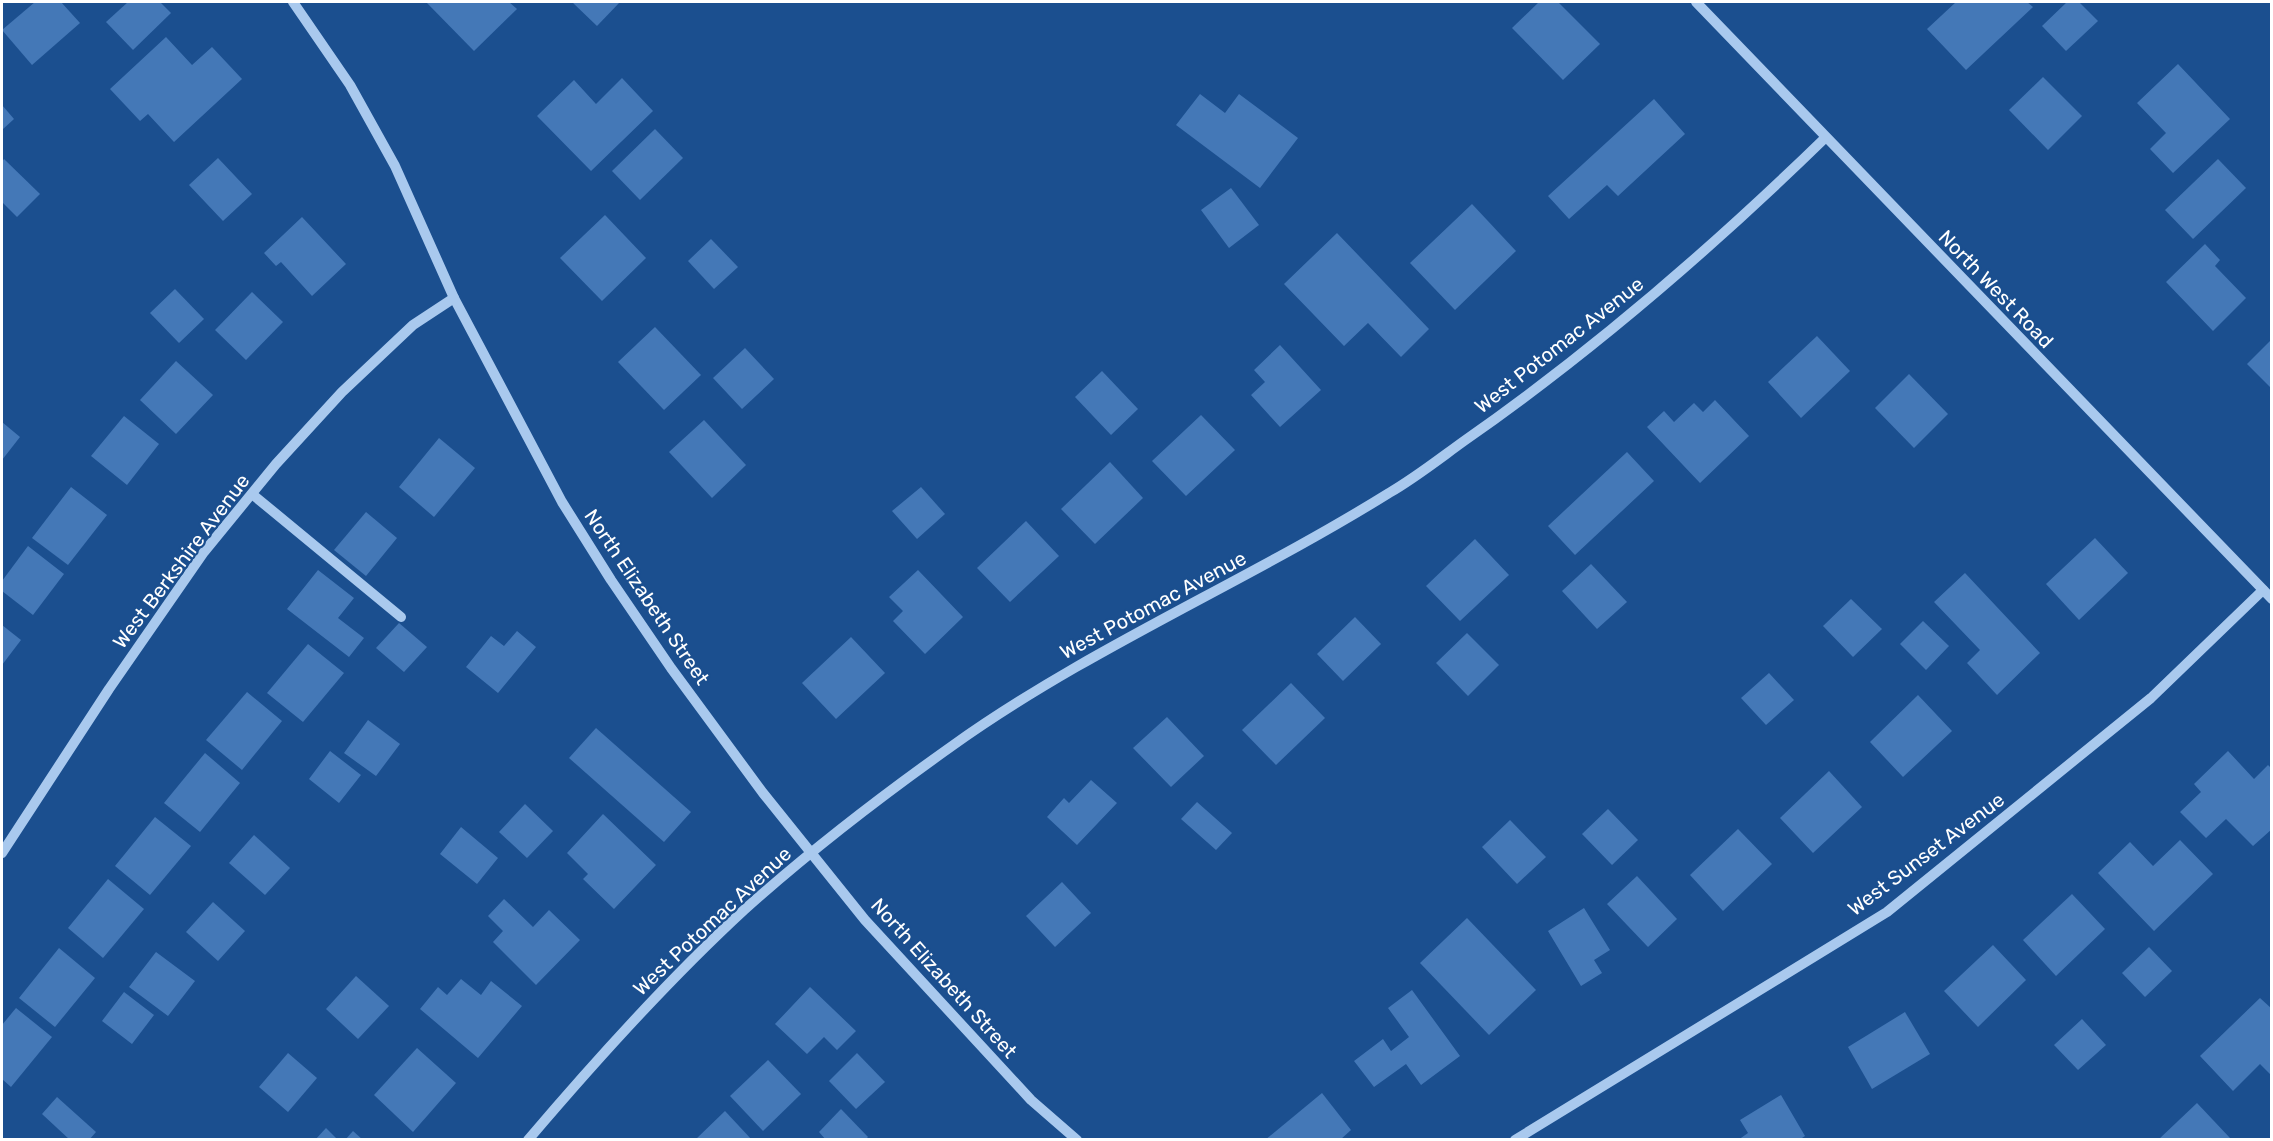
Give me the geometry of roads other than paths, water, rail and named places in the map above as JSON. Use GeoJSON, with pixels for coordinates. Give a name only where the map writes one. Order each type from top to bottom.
{"type":"FeatureCollection","features":[{"type":"Feature","properties":{"kind":"street","name":"North Elizabeth Street"},"geometry":{"type":"LineString","coordinates":[[293,2],[350,85],[395,166],[454,298],[562,502],[611,580],[762,793],[865,920],[1031,1100],[1077,1140]]}},
{"type":"Feature","properties":{"kind":"street","name":"North West Road"},"geometry":{"type":"LineString","coordinates":[[1696,2],[2271,599]]}},
{"type":"Feature","properties":{"kind":"street","name":"West Potomac Avenue"},"geometry":{"type":"LineString","coordinates":[[528,1140],[640,1014],[743,911],[860,813],[956,743],[1075,667],[1247,576],[1392,492],[1512,408],[1608,334],[1757,204],[1825,138]]}},
{"type":"Feature","properties":{"kind":"street","name":"West Berkshire Avenue"},"geometry":{"type":"LineString","coordinates":[[2,853],[109,689],[204,552],[276,464],[342,392],[413,325],[454,298]]}},
{"type":"Feature","properties":{"kind":"street"},"geometry":{"type":"LineString","coordinates":[[252,494],[401,616]]}},
{"type":"Feature","properties":{"kind":"street","name":"West Sunset Avenue"},"geometry":{"type":"LineString","coordinates":[[1515,1140],[1887,912],[2151,698],[2263,590]]}}]}
